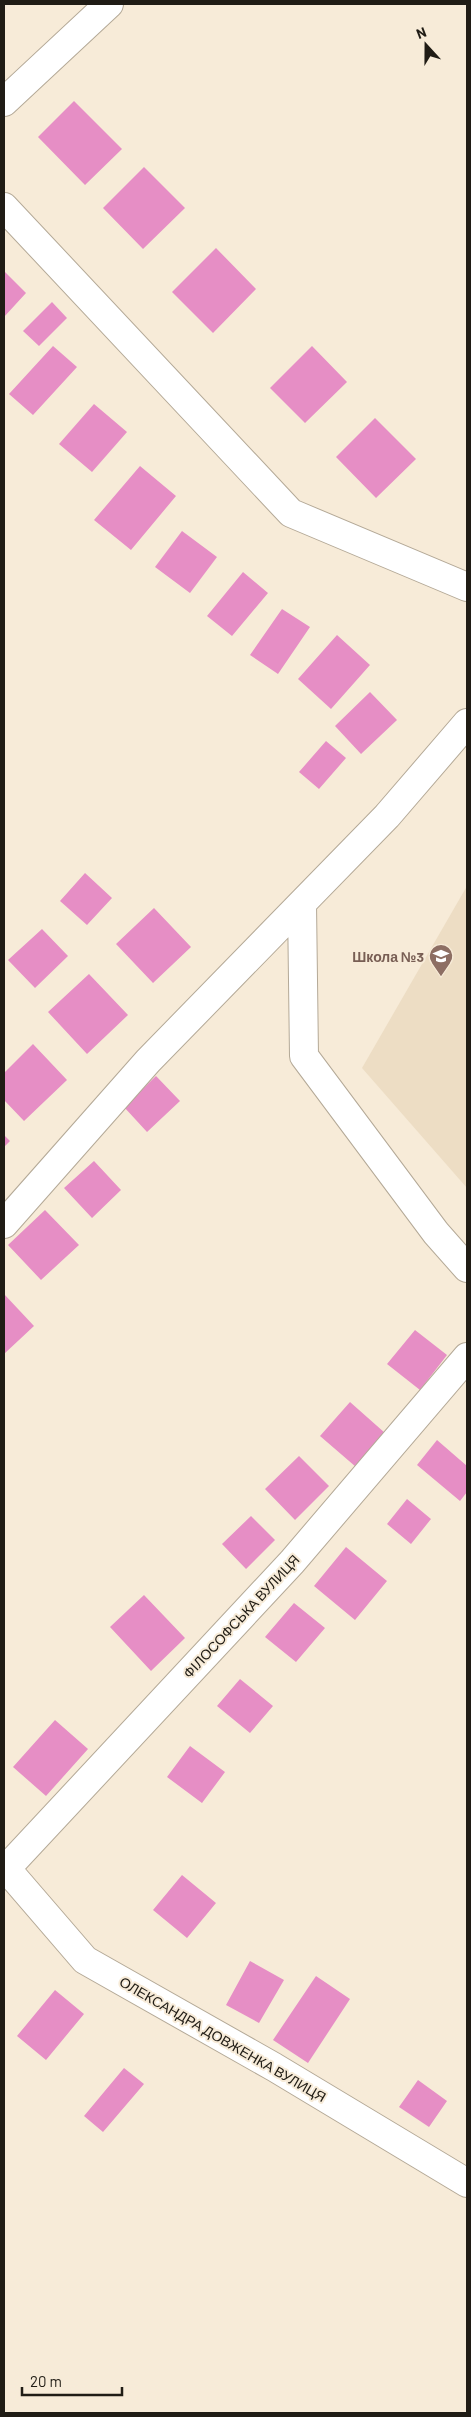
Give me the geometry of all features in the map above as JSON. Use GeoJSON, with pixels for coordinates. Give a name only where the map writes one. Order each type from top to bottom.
{"type":"FeatureCollection","features":[{"type":"Feature","properties":{"kind":"street"},"geometry":{"type":"LineString","coordinates":[[4,102],[109,4]]}},
{"type":"Feature","properties":{"kind":"street"},"geometry":{"type":"LineString","coordinates":[[4,207],[291,513],[467,588]]}},
{"type":"Feature","properties":{"kind":"street"},"geometry":{"type":"LineString","coordinates":[[4,1224],[148,1061],[387,816],[467,723]]}},
{"type":"Feature","properties":{"kind":"street"},"geometry":{"type":"LineString","coordinates":[[302,904],[304,1056],[436,1233],[467,1268]]}},
{"type":"Feature","properties":{"kind":"street","name":"ФІЛОСОФСЬКА ВУЛИЦЯ"},"geometry":{"type":"LineString","coordinates":[[4,1869],[292,1562],[467,1357]]}},
{"type":"Feature","properties":{"kind":"street","name":"ОЛЕКСАНДРА ДОВЖЕНКА ВУЛИЦЯ"},"geometry":{"type":"LineString","coordinates":[[4,1869],[84,1960],[274,2067],[467,2183]]}},
{"type":"Feature","properties":{"kind":"shaded area","name":"Школа №3"},"geometry":{"type":"Polygon","coordinates":[[[467,886],[467,1188],[362,1068],[467,886]]]}},
{"type":"Feature","properties":{"kind":"building"},"geometry":{"type":"Polygon","coordinates":[[[74,101],[122,149],[85,185],[38,137],[74,101]]]}},
{"type":"Feature","properties":{"kind":"building"},"geometry":{"type":"Polygon","coordinates":[[[144,167],[185,208],[143,249],[103,208],[144,167]]]}},
{"type":"Feature","properties":{"kind":"building"},"geometry":{"type":"Polygon","coordinates":[[[216,248],[256,289],[213,333],[172,292],[216,248]]]}},
{"type":"Feature","properties":{"kind":"building"},"geometry":{"type":"Polygon","coordinates":[[[4,271],[26,293],[4,317],[4,271]]]}},
{"type":"Feature","properties":{"kind":"building"},"geometry":{"type":"Polygon","coordinates":[[[52,302],[67,318],[39,346],[23,331],[52,302]]]}},
{"type":"Feature","properties":{"kind":"building"},"geometry":{"type":"Polygon","coordinates":[[[53,346],[77,367],[33,415],[9,394],[53,346]]]}},
{"type":"Feature","properties":{"kind":"building"},"geometry":{"type":"Polygon","coordinates":[[[312,346],[347,382],[305,423],[270,388],[312,346]]]}},
{"type":"Feature","properties":{"kind":"building"},"geometry":{"type":"Polygon","coordinates":[[[94,404],[127,432],[92,472],[59,444],[94,404]]]}},
{"type":"Feature","properties":{"kind":"building"},"geometry":{"type":"Polygon","coordinates":[[[375,418],[416,459],[376,498],[336,457],[375,418]]]}},
{"type":"Feature","properties":{"kind":"building"},"geometry":{"type":"Polygon","coordinates":[[[140,466],[176,496],[131,550],[94,520],[140,466]]]}},
{"type":"Feature","properties":{"kind":"building"},"geometry":{"type":"Polygon","coordinates":[[[182,531],[217,557],[190,593],[155,567],[182,531]]]}},
{"type":"Feature","properties":{"kind":"building"},"geometry":{"type":"Polygon","coordinates":[[[243,572],[268,593],[232,636],[207,616],[243,572]]]}},
{"type":"Feature","properties":{"kind":"building"},"geometry":{"type":"Polygon","coordinates":[[[282,609],[310,627],[278,674],[250,655],[282,609]]]}},
{"type":"Feature","properties":{"kind":"building"},"geometry":{"type":"Polygon","coordinates":[[[337,635],[370,665],[331,709],[298,679],[337,635]]]}},
{"type":"Feature","properties":{"kind":"building"},"geometry":{"type":"Polygon","coordinates":[[[370,692],[397,720],[361,754],[335,726],[370,692]]]}},
{"type":"Feature","properties":{"kind":"building"},"geometry":{"type":"Polygon","coordinates":[[[326,741],[346,758],[319,789],[299,772],[326,741]]]}},
{"type":"Feature","properties":{"kind":"building"},"geometry":{"type":"Polygon","coordinates":[[[85,873],[112,898],[87,925],[60,901],[85,873]]]}},
{"type":"Feature","properties":{"kind":"building"},"geometry":{"type":"Polygon","coordinates":[[[154,908],[191,947],[153,983],[116,944],[154,908]]]}},
{"type":"Feature","properties":{"kind":"building"},"geometry":{"type":"Polygon","coordinates":[[[42,929],[68,956],[35,988],[8,960],[42,929]]]}},
{"type":"Feature","properties":{"kind":"building"},"geometry":{"type":"Polygon","coordinates":[[[89,974],[128,1015],[87,1054],[48,1012],[89,974]]]}},
{"type":"Feature","properties":{"kind":"building"},"geometry":{"type":"Polygon","coordinates":[[[33,1044],[67,1080],[24,1121],[4,1100],[4,1073],[33,1044]]]}},
{"type":"Feature","properties":{"kind":"building"},"geometry":{"type":"Polygon","coordinates":[[[156,1076],[180,1101],[147,1132],[124,1107],[156,1076]]]}},
{"type":"Feature","properties":{"kind":"building"},"geometry":{"type":"Polygon","coordinates":[[[4,1135],[10,1141],[4,1147],[4,1135]]]}},
{"type":"Feature","properties":{"kind":"building"},"geometry":{"type":"Polygon","coordinates":[[[94,1161],[121,1190],[92,1218],[64,1188],[94,1161]]]}},
{"type":"Feature","properties":{"kind":"building"},"geometry":{"type":"Polygon","coordinates":[[[45,1210],[79,1245],[41,1280],[8,1245],[45,1210]]]}},
{"type":"Feature","properties":{"kind":"building"},"geometry":{"type":"Polygon","coordinates":[[[4,1294],[34,1326],[4,1354],[4,1294]]]}},
{"type":"Feature","properties":{"kind":"building"},"geometry":{"type":"Polygon","coordinates":[[[415,1330],[447,1355],[420,1390],[387,1364],[415,1330]]]}},
{"type":"Feature","properties":{"kind":"building"},"geometry":{"type":"Polygon","coordinates":[[[350,1402],[385,1433],[356,1467],[320,1436],[350,1402]]]}},
{"type":"Feature","properties":{"kind":"building"},"geometry":{"type":"Polygon","coordinates":[[[437,1440],[467,1466],[467,1492],[460,1501],[417,1465],[437,1440]]]}},
{"type":"Feature","properties":{"kind":"building"},"geometry":{"type":"Polygon","coordinates":[[[299,1456],[329,1486],[295,1520],[265,1489],[299,1456]]]}},
{"type":"Feature","properties":{"kind":"building"},"geometry":{"type":"Polygon","coordinates":[[[407,1499],[431,1519],[411,1544],[387,1524],[407,1499]]]}},
{"type":"Feature","properties":{"kind":"building"},"geometry":{"type":"Polygon","coordinates":[[[251,1516],[275,1540],[246,1569],[222,1544],[251,1516]]]}},
{"type":"Feature","properties":{"kind":"building"},"geometry":{"type":"Polygon","coordinates":[[[346,1547],[387,1581],[355,1620],[314,1586],[346,1547]]]}},
{"type":"Feature","properties":{"kind":"building"},"geometry":{"type":"Polygon","coordinates":[[[144,1595],[185,1638],[151,1671],[110,1627],[144,1595]]]}},
{"type":"Feature","properties":{"kind":"building"},"geometry":{"type":"Polygon","coordinates":[[[294,1603],[325,1628],[296,1662],[265,1637],[294,1603]]]}},
{"type":"Feature","properties":{"kind":"building"},"geometry":{"type":"Polygon","coordinates":[[[240,1679],[273,1706],[250,1733],[217,1706],[240,1679]]]}},
{"type":"Feature","properties":{"kind":"building"},"geometry":{"type":"Polygon","coordinates":[[[55,1720],[88,1749],[46,1796],[13,1767],[55,1720]]]}},
{"type":"Feature","properties":{"kind":"building"},"geometry":{"type":"Polygon","coordinates":[[[190,1746],[225,1772],[202,1803],[167,1777],[190,1746]]]}},
{"type":"Feature","properties":{"kind":"building"},"geometry":{"type":"Polygon","coordinates":[[[182,1875],[216,1903],[187,1938],[153,1910],[182,1875]]]}},
{"type":"Feature","properties":{"kind":"building"},"geometry":{"type":"Polygon","coordinates":[[[250,1961],[284,1980],[259,2023],[226,2005],[250,1961]]]}},
{"type":"Feature","properties":{"kind":"building"},"geometry":{"type":"Polygon","coordinates":[[[316,1976],[350,1999],[308,2063],[273,2040],[316,1976]]]}},
{"type":"Feature","properties":{"kind":"building"},"geometry":{"type":"Polygon","coordinates":[[[55,1990],[84,2014],[46,2060],[17,2036],[55,1990]]]}},
{"type":"Feature","properties":{"kind":"building"},"geometry":{"type":"Polygon","coordinates":[[[124,2068],[144,2084],[103,2132],[84,2116],[124,2068]]]}},
{"type":"Feature","properties":{"kind":"building"},"geometry":{"type":"Polygon","coordinates":[[[418,2080],[447,2101],[429,2127],[399,2107],[418,2080]]]}},
{"type":"Feature","properties":{"kind":"place","name":"Школа №3"},"geometry":{"type":"Point","coordinates":[441,977]}}]}
